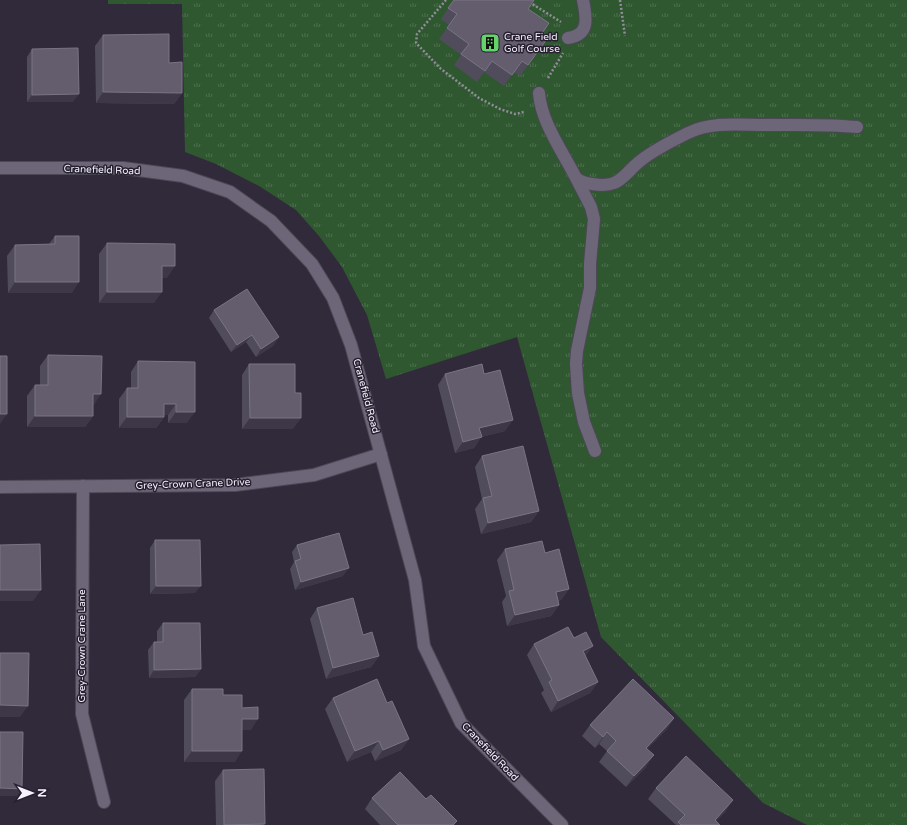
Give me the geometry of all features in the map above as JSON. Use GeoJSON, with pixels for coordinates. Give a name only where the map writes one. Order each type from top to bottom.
{"type":"FeatureCollection","features":[{"type":"Feature","properties":{"kind":"street"},"geometry":{"type":"LineString","coordinates":[[568,38],[574,37],[584,29],[587,18],[583,0]]}},
{"type":"Feature","properties":{"kind":"street"},"geometry":{"type":"LineString","coordinates":[[539,93],[540,104],[544,115],[591,207],[594,219],[590,264],[590,288],[577,351],[576,364],[578,393],[582,415],[595,451]]}},
{"type":"Feature","properties":{"kind":"street"},"geometry":{"type":"LineString","coordinates":[[576,178],[581,182],[586,183],[613,184],[619,181],[633,166],[647,156],[689,133],[706,127],[731,124],[857,127]]}},
{"type":"Feature","properties":{"kind":"street","name":"Cranefield Road"},"geometry":{"type":"LineString","coordinates":[[0,168],[123,168],[183,176],[230,192],[271,221],[312,264],[333,298],[351,344],[415,580],[424,646],[461,723],[562,825]]}},
{"type":"Feature","properties":{"kind":"street","name":"Grey-Crown Crane Drive"},"geometry":{"type":"LineString","coordinates":[[0,487],[235,485],[314,475],[381,454]]}},
{"type":"Feature","properties":{"kind":"street","name":"Grey-Crown Crane Lane"},"geometry":{"type":"LineString","coordinates":[[83,486],[82,714],[104,802]]}},
{"type":"Feature","properties":{"kind":"path"},"geometry":{"type":"LineString","coordinates":[[446,0],[417,34],[416,43],[441,68],[479,98],[500,109],[515,114],[528,112],[568,46],[567,29],[563,24],[526,0]]}},
{"type":"Feature","properties":{"kind":"path"},"geometry":{"type":"LineString","coordinates":[[620,0],[625,36]]}},
{"type":"Feature","properties":{"kind":"green space","name":"Crane Field Golf Course"},"geometry":{"type":"Polygon","coordinates":[[[108,0],[907,0],[907,825],[807,825],[763,803],[601,637],[517,337],[386,379],[367,315],[342,267],[319,236],[296,210],[259,186],[216,164],[185,152],[182,4],[108,4],[108,0]]]}},
{"type":"Feature","properties":{"kind":"building","name":"Crane Field Golf Course"},"geometry":{"type":"Polygon","coordinates":[[[454,0],[534,0],[528,9],[549,23],[541,35],[547,39],[528,65],[522,61],[512,75],[492,61],[485,71],[461,54],[469,44],[447,28],[457,14],[448,8],[454,0]]]}},
{"type":"Feature","properties":{"kind":"building"},"geometry":{"type":"Polygon","coordinates":[[[169,34],[169,63],[182,62],[182,93],[103,92],[103,35],[169,34]]]}},
{"type":"Feature","properties":{"kind":"building"},"geometry":{"type":"Polygon","coordinates":[[[78,48],[79,94],[32,95],[32,49],[78,48]]]}},
{"type":"Feature","properties":{"kind":"building"},"geometry":{"type":"Polygon","coordinates":[[[55,236],[79,236],[79,282],[15,282],[15,245],[55,244],[55,236]]]}},
{"type":"Feature","properties":{"kind":"building"},"geometry":{"type":"Polygon","coordinates":[[[107,243],[175,244],[175,266],[162,266],[162,292],[107,292],[107,243]]]}},
{"type":"Feature","properties":{"kind":"building"},"geometry":{"type":"Polygon","coordinates":[[[247,289],[279,337],[261,349],[252,335],[237,345],[214,310],[247,289]]]}},
{"type":"Feature","properties":{"kind":"building"},"geometry":{"type":"Polygon","coordinates":[[[48,355],[102,356],[101,394],[93,394],[93,416],[35,416],[35,385],[48,385],[48,355]]]}},
{"type":"Feature","properties":{"kind":"building"},"geometry":{"type":"Polygon","coordinates":[[[0,356],[7,356],[7,414],[0,414],[0,356]]]}},
{"type":"Feature","properties":{"kind":"building"},"geometry":{"type":"Polygon","coordinates":[[[138,361],[195,362],[195,412],[176,412],[176,404],[164,404],[164,417],[127,417],[127,388],[138,388],[138,361]]]}},
{"type":"Feature","properties":{"kind":"building"},"geometry":{"type":"Polygon","coordinates":[[[249,364],[295,364],[295,393],[301,393],[301,418],[250,418],[249,364]]]}},
{"type":"Feature","properties":{"kind":"building"},"geometry":{"type":"Polygon","coordinates":[[[482,364],[484,374],[500,370],[513,420],[479,428],[482,437],[463,442],[445,374],[482,364]]]}},
{"type":"Feature","properties":{"kind":"building"},"geometry":{"type":"Polygon","coordinates":[[[523,446],[539,511],[488,523],[483,498],[492,496],[482,456],[523,446]]]}},
{"type":"Feature","properties":{"kind":"building"},"geometry":{"type":"Polygon","coordinates":[[[339,533],[349,568],[301,582],[295,561],[301,559],[297,545],[339,533]]]}},
{"type":"Feature","properties":{"kind":"building"},"geometry":{"type":"Polygon","coordinates":[[[155,540],[200,540],[201,586],[156,586],[155,540]]]}},
{"type":"Feature","properties":{"kind":"building"},"geometry":{"type":"Polygon","coordinates":[[[542,541],[545,553],[559,549],[569,589],[556,592],[559,605],[515,615],[509,591],[514,590],[505,549],[542,541]]]}},
{"type":"Feature","properties":{"kind":"building"},"geometry":{"type":"Polygon","coordinates":[[[40,544],[41,590],[0,590],[0,545],[40,544]]]}},
{"type":"Feature","properties":{"kind":"building"},"geometry":{"type":"Polygon","coordinates":[[[353,598],[363,635],[372,632],[379,656],[333,668],[317,608],[353,598]]]}},
{"type":"Feature","properties":{"kind":"building"},"geometry":{"type":"Polygon","coordinates":[[[163,623],[200,623],[201,669],[154,670],[154,642],[163,642],[163,623]]]}},
{"type":"Feature","properties":{"kind":"building"},"geometry":{"type":"Polygon","coordinates":[[[568,627],[574,638],[586,632],[593,646],[583,651],[598,682],[558,701],[549,682],[552,680],[534,644],[568,627]]]}},
{"type":"Feature","properties":{"kind":"building"},"geometry":{"type":"Polygon","coordinates":[[[0,653],[29,653],[28,706],[0,705],[0,653]]]}},
{"type":"Feature","properties":{"kind":"building"},"geometry":{"type":"Polygon","coordinates":[[[377,679],[387,703],[392,701],[409,739],[383,750],[379,741],[355,751],[333,698],[377,679]]]}},
{"type":"Feature","properties":{"kind":"building"},"geometry":{"type":"Polygon","coordinates":[[[633,679],[674,718],[646,748],[654,755],[634,776],[607,751],[616,741],[607,732],[603,737],[590,725],[633,679]]]}},
{"type":"Feature","properties":{"kind":"building"},"geometry":{"type":"Polygon","coordinates":[[[192,689],[223,689],[223,695],[242,695],[242,708],[258,707],[258,719],[242,719],[242,751],[192,751],[192,689]]]}},
{"type":"Feature","properties":{"kind":"building"},"geometry":{"type":"Polygon","coordinates":[[[0,732],[23,732],[22,789],[0,788],[0,732]]]}},
{"type":"Feature","properties":{"kind":"building"},"geometry":{"type":"Polygon","coordinates":[[[686,756],[733,800],[715,820],[720,825],[681,825],[678,822],[685,815],[656,788],[686,756]]]}},
{"type":"Feature","properties":{"kind":"building"},"geometry":{"type":"Polygon","coordinates":[[[264,769],[265,824],[224,825],[223,770],[264,769]]]}},
{"type":"Feature","properties":{"kind":"building"},"geometry":{"type":"Polygon","coordinates":[[[400,772],[426,799],[431,795],[457,821],[453,825],[398,825],[372,798],[400,772]]]}},
{"type":"Feature","properties":{"kind":"place","name":"Crane Field Golf Course"},"geometry":{"type":"Point","coordinates":[490,43]}}]}
